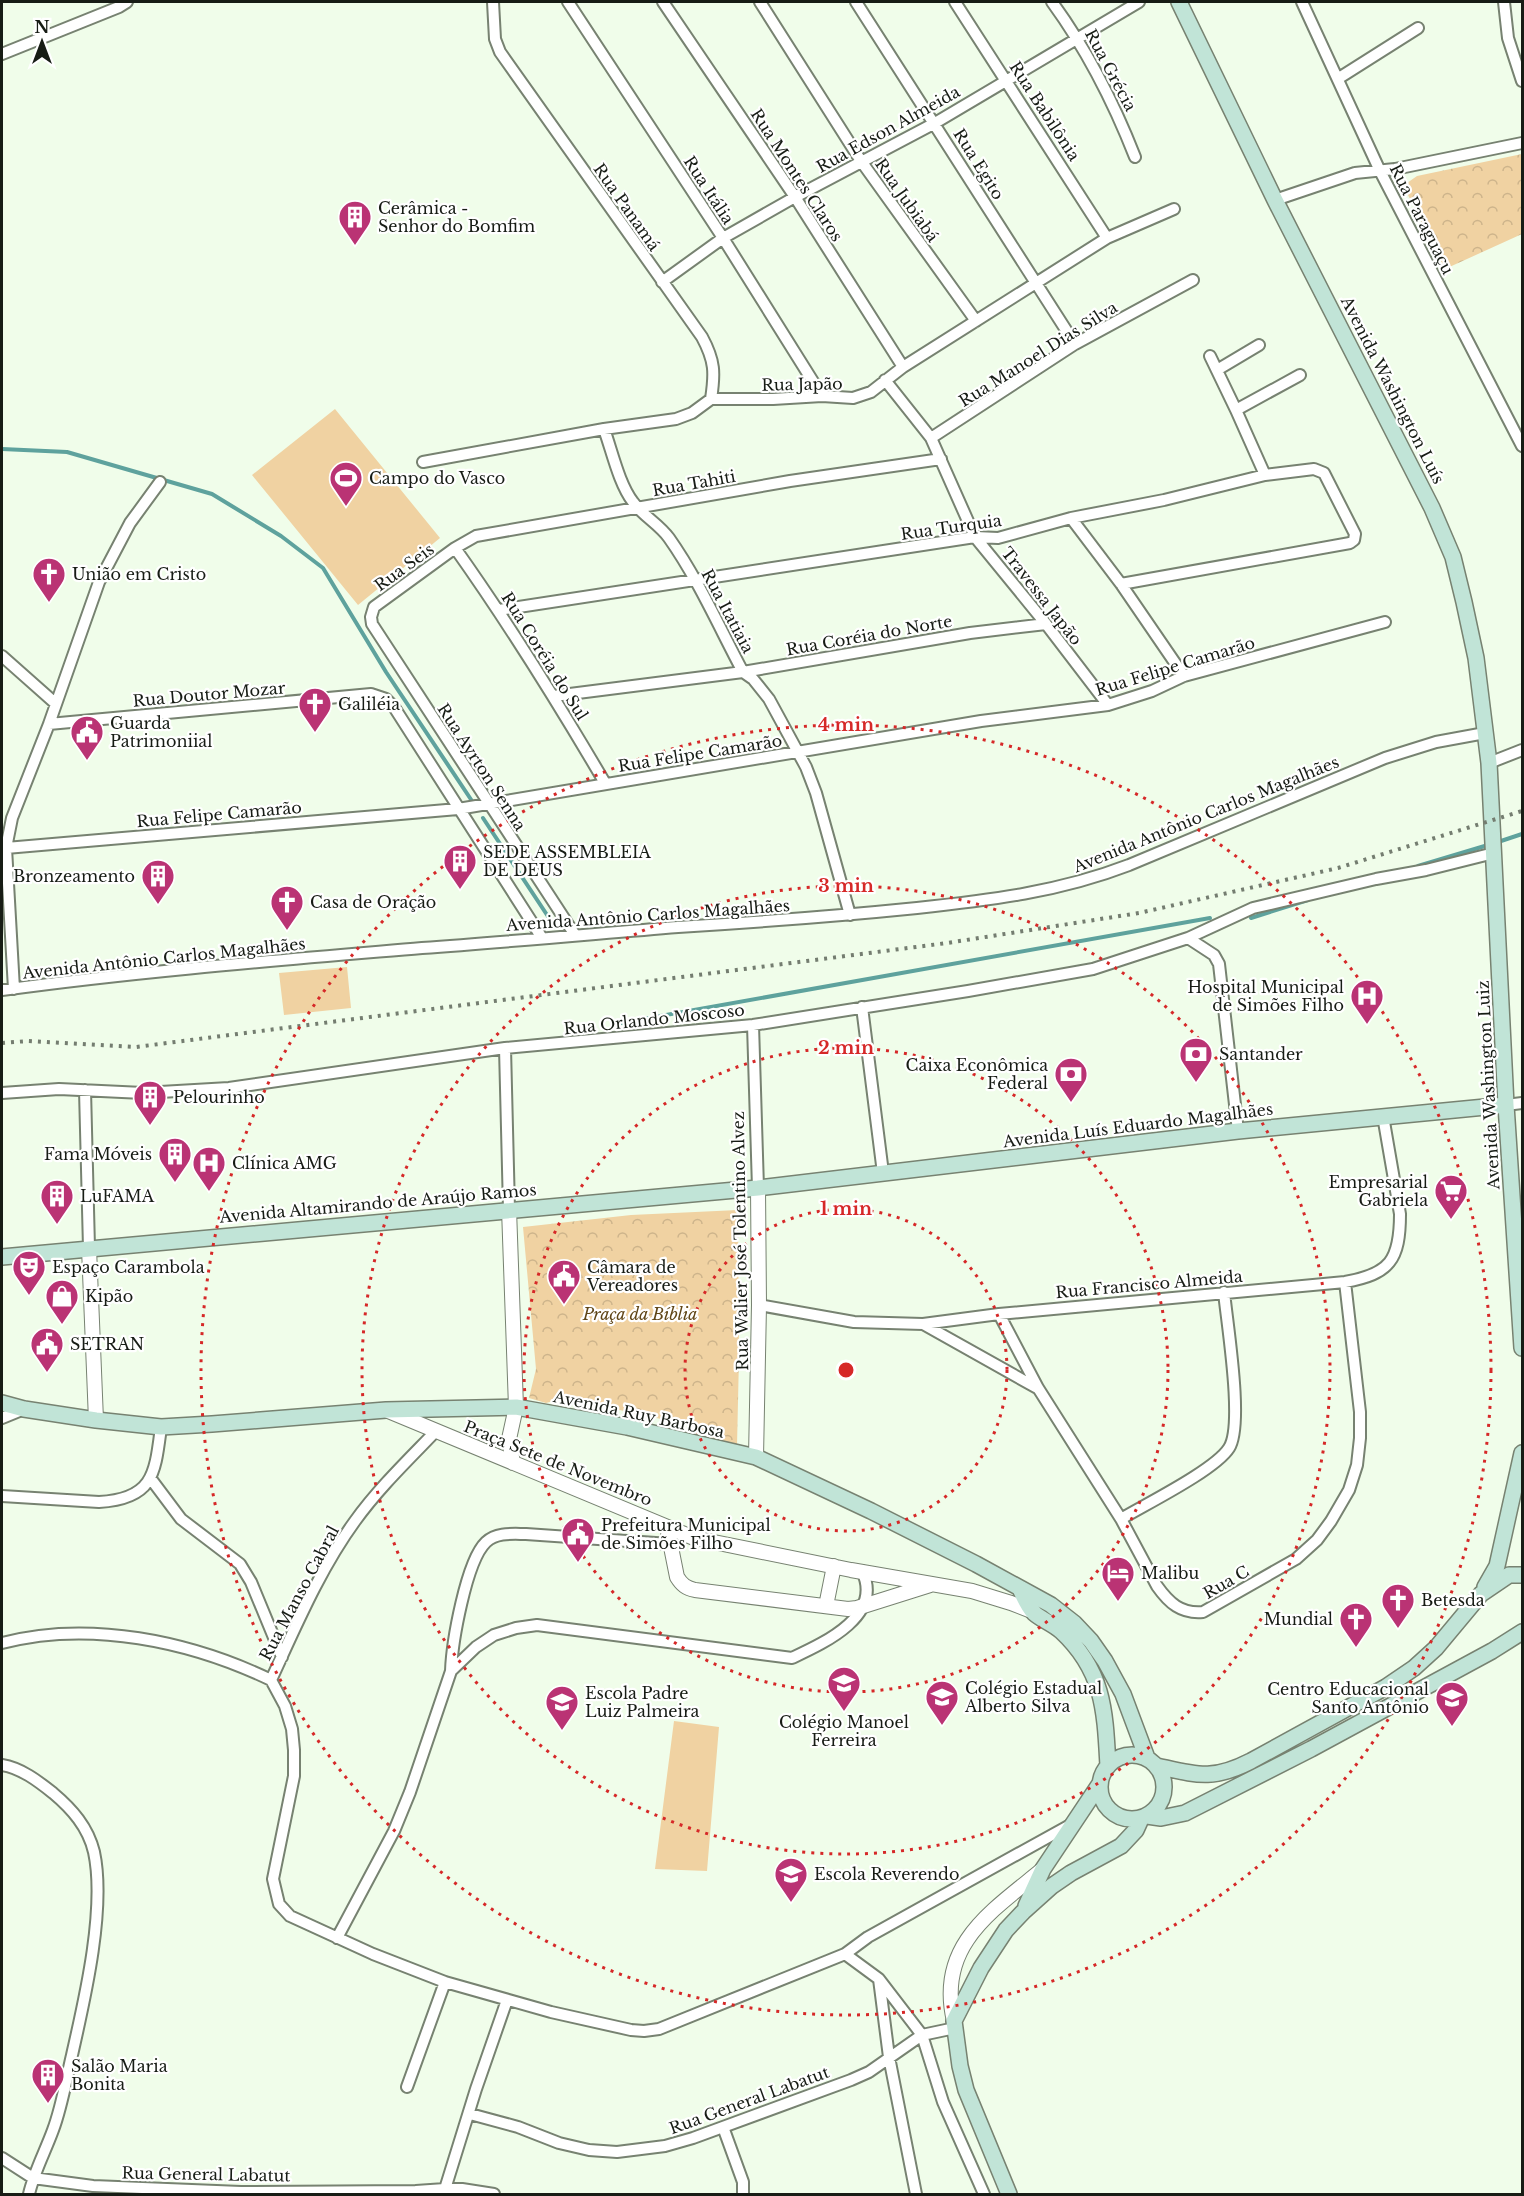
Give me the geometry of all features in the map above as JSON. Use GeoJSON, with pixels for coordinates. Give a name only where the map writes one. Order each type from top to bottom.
{"type":"FeatureCollection","features":[{"type":"Feature","properties":{"kind":"main road","name":"Avenida Washington Luís"},"geometry":{"type":"LineString","coordinates":[[1179,2],[1275,200],[1432,508],[1453,557],[1476,658],[1489,763],[1493,838]]}},
{"type":"Feature","properties":{"kind":"main road","name":"Avenida Washington Luiz"},"geometry":{"type":"LineString","coordinates":[[1493,838],[1506,1105],[1522,1348]]}},
{"type":"Feature","properties":{"kind":"main road","name":"Avenida Luís Eduardo Magalhães"},"geometry":{"type":"LineString","coordinates":[[758,1188],[1238,1131],[1506,1105]]}},
{"type":"Feature","properties":{"kind":"main road","name":"Avenida Altamirando de Araújo Ramos"},"geometry":{"type":"LineString","coordinates":[[2,1257],[758,1188]]}},
{"type":"Feature","properties":{"kind":"main road","name":"Avenida Ruy Barbosa"},"geometry":{"type":"LineString","coordinates":[[2,1402],[24,1409],[161,1427],[386,1410],[516,1407],[638,1430],[756,1457],[882,1516],[1051,1605],[1074,1623],[1105,1661],[1123,1694],[1152,1762]]}},
{"type":"Feature","properties":{"kind":"main road"},"geometry":{"type":"LineString","coordinates":[[1522,1453],[1517,1506],[1497,1566],[1481,1594],[1436,1648],[1414,1668],[1386,1687],[1233,1770],[1202,1775],[1152,1762],[1137,1755],[1125,1755],[1108,1766],[1101,1776],[1100,1796],[1112,1813],[1121,1818],[1131,1820],[1144,1817],[1161,1818],[1185,1813],[1311,1749],[1492,1651],[1522,1632]]}},
{"type":"Feature","properties":{"kind":"main road"},"geometry":{"type":"LineString","coordinates":[[1481,1594],[1509,1575],[1522,1575]]}},
{"type":"Feature","properties":{"kind":"main road","name":"Praça Sete de Novembro"},"geometry":{"type":"LineString","coordinates":[[1020,1589],[1034,1612],[1060,1630],[1077,1648],[1089,1667],[1101,1692],[1105,1713],[1108,1766]]}},
{"type":"Feature","properties":{"kind":"main road"},"geometry":{"type":"LineString","coordinates":[[1009,2194],[966,2090],[954,2024],[981,1968],[1006,1930],[1052,1886],[1121,1846],[1129,1839],[1144,1817],[1156,1809],[1164,1793],[1163,1776],[1152,1762]]}},
{"type":"Feature","properties":{"kind":"main road"},"geometry":{"type":"LineString","coordinates":[[1023,1912],[1043,1869],[1100,1785]]}},
{"type":"Feature","properties":{"kind":"street"},"geometry":{"type":"LineString","coordinates":[[2,54],[127,2]]}},
{"type":"Feature","properties":{"kind":"street","name":"Rua Panamá"},"geometry":{"type":"LineString","coordinates":[[493,2],[495,39],[500,52],[702,337],[710,352],[714,378],[711,399]]}},
{"type":"Feature","properties":{"kind":"street","name":"Rua Itália"},"geometry":{"type":"LineString","coordinates":[[568,2],[723,238],[822,396]]}},
{"type":"Feature","properties":{"kind":"street","name":"Rua Montes Claros"},"geometry":{"type":"LineString","coordinates":[[663,2],[795,197],[903,367]]}},
{"type":"Feature","properties":{"kind":"street","name":"Rua Jubiabá"},"geometry":{"type":"LineString","coordinates":[[760,2],[861,161],[976,321]]}},
{"type":"Feature","properties":{"kind":"street","name":"Rua Egito"},"geometry":{"type":"LineString","coordinates":[[856,2],[1075,344]]}},
{"type":"Feature","properties":{"kind":"street","name":"Rua Babilônia"},"geometry":{"type":"LineString","coordinates":[[955,2],[1107,238]]}},
{"type":"Feature","properties":{"kind":"street","name":"Rua Grécia"},"geometry":{"type":"LineString","coordinates":[[1052,2],[1078,37],[1111,98],[1135,157]]}},
{"type":"Feature","properties":{"kind":"street","name":"Rua Edson Almeida"},"geometry":{"type":"LineString","coordinates":[[662,282],[723,238],[861,161],[935,123],[1139,2]]}},
{"type":"Feature","properties":{"kind":"street","name":"Rua Paraguaçu"},"geometry":{"type":"LineString","coordinates":[[1302,2],[1380,171],[1522,446]]}},
{"type":"Feature","properties":{"kind":"street"},"geometry":{"type":"LineString","coordinates":[[1504,2],[1508,38],[1522,81]]}},
{"type":"Feature","properties":{"kind":"street"},"geometry":{"type":"LineString","coordinates":[[1339,78],[1418,28]]}},
{"type":"Feature","properties":{"kind":"street"},"geometry":{"type":"LineString","coordinates":[[1275,200],[1339,177],[1460,158],[1522,143]]}},
{"type":"Feature","properties":{"kind":"street","name":"Rua Japão"},"geometry":{"type":"LineString","coordinates":[[711,399],[822,396],[853,398],[871,392],[903,367],[1107,238],[1174,209]]}},
{"type":"Feature","properties":{"kind":"street","name":"Rua Manoel Dias Silva"},"geometry":{"type":"LineString","coordinates":[[931,438],[1075,344],[1193,280]]}},
{"type":"Feature","properties":{"kind":"street"},"geometry":{"type":"LineString","coordinates":[[1217,370],[1258,345]]}},
{"type":"Feature","properties":{"kind":"street"},"geometry":{"type":"LineString","coordinates":[[1209,356],[1265,476]]}},
{"type":"Feature","properties":{"kind":"street"},"geometry":{"type":"LineString","coordinates":[[1236,410],[1300,375]]}},
{"type":"Feature","properties":{"kind":"street","name":"Travessa Japão"},"geometry":{"type":"LineString","coordinates":[[885,380],[931,438],[975,537],[1108,705]]}},
{"type":"Feature","properties":{"kind":"street"},"geometry":{"type":"LineString","coordinates":[[423,462],[604,429],[676,419],[692,413],[711,399]]}},
{"type":"Feature","properties":{"kind":"street","name":"Rua Itatiaia"},"geometry":{"type":"LineString","coordinates":[[604,429],[627,492],[639,508],[666,533],[695,581],[743,672],[753,679],[769,699],[806,768],[816,793],[850,915]]}},
{"type":"Feature","properties":{"kind":"street","name":"Rua Tahiti"},"geometry":{"type":"LineString","coordinates":[[455,548],[476,536],[790,482],[941,459]]}},
{"type":"Feature","properties":{"kind":"street","name":"Rua Turquia"},"geometry":{"type":"LineString","coordinates":[[499,610],[975,537],[998,538],[1071,518],[1164,500],[1265,476],[1314,469],[1322,470],[1354,531],[1355,537],[1350,543],[1121,584]]}},
{"type":"Feature","properties":{"kind":"street"},"geometry":{"type":"LineString","coordinates":[[14,989],[6,848],[12,818],[49,724],[99,582],[130,523],[160,482]]}},
{"type":"Feature","properties":{"kind":"street"},"geometry":{"type":"LineString","coordinates":[[1071,518],[1121,584],[1184,676]]}},
{"type":"Feature","properties":{"kind":"street","name":"Rua Coréia do Sul"},"geometry":{"type":"LineString","coordinates":[[455,548],[499,610],[554,696],[605,783]]}},
{"type":"Feature","properties":{"kind":"street","name":"Rua Seis"},"geometry":{"type":"LineString","coordinates":[[372,612],[379,603],[455,548]]}},
{"type":"Feature","properties":{"kind":"street","name":"Rua Ayrton Senna"},"geometry":{"type":"LineString","coordinates":[[372,612],[372,624],[574,935]]}},
{"type":"Feature","properties":{"kind":"street","name":"Rua Felipe Camarão"},"geometry":{"type":"LineString","coordinates":[[6,848],[458,808],[981,721],[1108,705],[1152,692],[1184,676],[1385,622]]}},
{"type":"Feature","properties":{"kind":"street","name":"Rua Coréia do Norte"},"geometry":{"type":"LineString","coordinates":[[554,696],[743,672],[970,633],[1046,624]]}},
{"type":"Feature","properties":{"kind":"street"},"geometry":{"type":"LineString","coordinates":[[2,656],[55,703]]}},
{"type":"Feature","properties":{"kind":"street","name":"Rua Doutor Mozar"},"geometry":{"type":"LineString","coordinates":[[49,724],[371,694],[386,699],[394,707],[458,808]]}},
{"type":"Feature","properties":{"kind":"street","name":"Avenida Antônio Carlos Magalhães"},"geometry":{"type":"LineString","coordinates":[[2,990],[224,964],[850,915],[986,900],[1050,890],[1093,879],[1385,758],[1436,742],[1485,733]]}},
{"type":"Feature","properties":{"kind":"street"},"geometry":{"type":"LineString","coordinates":[[1489,763],[1522,750]]}},
{"type":"Feature","properties":{"kind":"street"},"geometry":{"type":"LineString","coordinates":[[458,808],[542,938]]}},
{"type":"Feature","properties":{"kind":"street","name":"Rua Orlando Moscoso"},"geometry":{"type":"LineString","coordinates":[[2,1092],[32,1089],[143,1093],[229,1088],[506,1048],[753,1024],[1093,969],[1188,938],[1253,908],[1376,879],[1426,870],[1493,838]]}},
{"type":"Feature","properties":{"kind":"street"},"geometry":{"type":"LineString","coordinates":[[1188,938],[1214,955],[1219,964],[1238,1131]]}},
{"type":"Feature","properties":{"kind":"street"},"geometry":{"type":"LineString","coordinates":[[862,1007],[883,1173]]}},
{"type":"Feature","properties":{"kind":"street","name":"Rua Walier José Tolentino Alvez"},"geometry":{"type":"LineString","coordinates":[[753,1024],[759,1305],[756,1457]]}},
{"type":"Feature","properties":{"kind":"street"},"geometry":{"type":"LineString","coordinates":[[506,1048],[516,1407],[509,1439],[513,1464]]}},
{"type":"Feature","properties":{"kind":"street"},"geometry":{"type":"LineString","coordinates":[[85,1090],[96,1420]]}},
{"type":"Feature","properties":{"kind":"street","name":"Avenida Luís Eduardo Magalhães"},"geometry":{"type":"LineString","coordinates":[[1506,1105],[1522,1103]]}},
{"type":"Feature","properties":{"kind":"street","name":"Rua Francisco Almeida"},"geometry":{"type":"LineString","coordinates":[[759,1305],[854,1322],[923,1324],[999,1314],[1367,1278],[1390,1262],[1397,1249],[1400,1214],[1383,1116]]}},
{"type":"Feature","properties":{"kind":"street","name":"Rua C"},"geometry":{"type":"LineString","coordinates":[[999,1314],[1038,1388],[1121,1519],[1163,1594],[1176,1608],[1194,1613],[1203,1612],[1296,1559],[1317,1540],[1349,1490],[1357,1465],[1360,1412],[1344,1282]]}},
{"type":"Feature","properties":{"kind":"street"},"geometry":{"type":"LineString","coordinates":[[1121,1519],[1209,1467],[1230,1447],[1237,1418],[1224,1292]]}},
{"type":"Feature","properties":{"kind":"street"},"geometry":{"type":"LineString","coordinates":[[923,1324],[1038,1388]]}},
{"type":"Feature","properties":{"kind":"street"},"geometry":{"type":"LineString","coordinates":[[2,1418],[24,1409]]}},
{"type":"Feature","properties":{"kind":"street","name":"Praça Sete de Novembro"},"geometry":{"type":"LineString","coordinates":[[386,1410],[694,1538],[972,1591],[1034,1612]]}},
{"type":"Feature","properties":{"kind":"street"},"geometry":{"type":"LineString","coordinates":[[2,1496],[99,1502],[132,1496],[151,1479],[156,1467],[161,1427]]}},
{"type":"Feature","properties":{"kind":"street","name":"Rua Manso Cabral"},"geometry":{"type":"LineString","coordinates":[[435,1432],[383,1486],[355,1521],[327,1567],[271,1680],[285,1706],[292,1729],[294,1750],[294,1776],[273,1879],[274,1891],[279,1904],[290,1916],[337,1938],[445,1982],[551,2012],[631,2030],[652,2031],[844,1954],[868,1937],[1074,1823]]}},
{"type":"Feature","properties":{"kind":"street"},"geometry":{"type":"LineString","coordinates":[[151,1479],[181,1519],[240,1564],[251,1582],[282,1657]]}},
{"type":"Feature","properties":{"kind":"street"},"geometry":{"type":"LineString","coordinates":[[667,1527],[677,1576],[688,1588],[848,1609],[862,1607],[935,1583]]}},
{"type":"Feature","properties":{"kind":"street"},"geometry":{"type":"LineString","coordinates":[[337,1938],[394,1831],[410,1792],[451,1671],[456,1624],[474,1565],[486,1542],[507,1534],[526,1534],[670,1544]]}},
{"type":"Feature","properties":{"kind":"street"},"geometry":{"type":"LineString","coordinates":[[826,1606],[834,1566]]}},
{"type":"Feature","properties":{"kind":"street"},"geometry":{"type":"LineString","coordinates":[[451,1671],[476,1647],[494,1635],[516,1628],[537,1625],[792,1658],[839,1633],[854,1618],[862,1607],[867,1589],[862,1571]]}},
{"type":"Feature","properties":{"kind":"street"},"geometry":{"type":"LineString","coordinates":[[2,1642],[46,1634],[75,1633],[173,1644],[240,1665],[271,1680]]}},
{"type":"Feature","properties":{"kind":"street"},"geometry":{"type":"LineString","coordinates":[[2,1765],[24,1772],[71,1809],[87,1831],[98,1881],[95,1926],[81,2014],[53,2129],[29,2194]]}},
{"type":"Feature","properties":{"kind":"street"},"geometry":{"type":"LineString","coordinates":[[922,2035],[954,2024],[950,2004],[953,1967],[962,1947],[977,1926],[1043,1869]]}},
{"type":"Feature","properties":{"kind":"street"},"geometry":{"type":"LineString","coordinates":[[844,1954],[879,1979],[922,2035],[943,2102],[984,2194]]}},
{"type":"Feature","properties":{"kind":"street"},"geometry":{"type":"LineString","coordinates":[[879,1979],[889,2057],[916,2194]]}},
{"type":"Feature","properties":{"kind":"street"},"geometry":{"type":"LineString","coordinates":[[407,2087],[445,1982]]}},
{"type":"Feature","properties":{"kind":"street"},"geometry":{"type":"LineString","coordinates":[[445,2189],[507,2000]]}},
{"type":"Feature","properties":{"kind":"street","name":"Rua General Labatut"},"geometry":{"type":"LineString","coordinates":[[470,2114],[518,2127],[559,2143],[589,2150],[617,2152],[665,2146],[851,2080],[869,2072],[922,2035]]}},
{"type":"Feature","properties":{"kind":"street"},"geometry":{"type":"LineString","coordinates":[[723,2127],[741,2174],[743,2194]]}},
{"type":"Feature","properties":{"kind":"street","name":"Rua General Labatut"},"geometry":{"type":"LineString","coordinates":[[2,2158],[33,2178],[127,2188],[241,2192],[393,2193],[462,2189],[494,2194]]}},
{"type":"Feature","properties":{"kind":"green space"},"geometry":{"type":"Polygon","coordinates":[[[1522,154],[1522,234],[1445,269],[1406,191],[1407,183],[1417,176],[1522,154]]]}},
{"type":"Feature","properties":{"kind":"green space","name":"Campo do Vasco"},"geometry":{"type":"Polygon","coordinates":[[[335,409],[440,538],[358,605],[252,475],[335,409]]]}},
{"type":"Feature","properties":{"kind":"green space"},"geometry":{"type":"Polygon","coordinates":[[[347,967],[351,1008],[284,1015],[279,973],[347,967]]]}},
{"type":"Feature","properties":{"kind":"green space","name":"Praça da Bíblia"},"geometry":{"type":"Polygon","coordinates":[[[738,1210],[737,1446],[715,1444],[698,1427],[564,1398],[546,1403],[529,1398],[536,1369],[523,1227],[631,1215],[738,1210]]]}},
{"type":"Feature","properties":{"kind":"green space"},"geometry":{"type":"Polygon","coordinates":[[[674,1721],[719,1727],[707,1871],[655,1869],[674,1721]]]}},
{"type":"Feature","properties":{"kind":"waterway"},"geometry":{"type":"LineString","coordinates":[[2,449],[67,452],[212,494],[281,536],[323,568],[386,672],[472,801]]}},
{"type":"Feature","properties":{"kind":"waterway"},"geometry":{"type":"LineString","coordinates":[[483,818],[555,927]]}},
{"type":"Feature","properties":{"kind":"waterway"},"geometry":{"type":"LineString","coordinates":[[1498,842],[1522,834]]}},
{"type":"Feature","properties":{"kind":"waterway"},"geometry":{"type":"LineString","coordinates":[[1418,866],[1488,845]]}},
{"type":"Feature","properties":{"kind":"waterway"},"geometry":{"type":"LineString","coordinates":[[1251,918],[1308,900]]}},
{"type":"Feature","properties":{"kind":"waterway"},"geometry":{"type":"LineString","coordinates":[[621,1023],[1210,918]]}},
{"type":"Feature","properties":{"kind":"railway"},"geometry":{"type":"LineString","coordinates":[[2,1043],[28,1041],[136,1047],[947,943],[1139,913],[1338,868],[1522,811]]}},
{"type":"Feature","properties":{"kind":"place","name":"Cerâmica - Senhor do Bomfim"},"geometry":{"type":"Point","coordinates":[355,246]}},
{"type":"Feature","properties":{"kind":"place","name":"Campo do Vasco"},"geometry":{"type":"Point","coordinates":[346,507]}},
{"type":"Feature","properties":{"kind":"place","name":"União em Cristo"},"geometry":{"type":"Point","coordinates":[49,603]}},
{"type":"Feature","properties":{"kind":"place","name":"Galiléia"},"geometry":{"type":"Point","coordinates":[315,733]}},
{"type":"Feature","properties":{"kind":"place","name":"Guarda Patrimoniial"},"geometry":{"type":"Point","coordinates":[87,761]}},
{"type":"Feature","properties":{"kind":"place","name":"SEDE ASSEMBLEIA DE DEUS"},"geometry":{"type":"Point","coordinates":[460,890]}},
{"type":"Feature","properties":{"kind":"place","name":"Bronzeamento"},"geometry":{"type":"Point","coordinates":[158,905]}},
{"type":"Feature","properties":{"kind":"place","name":"Casa de Oração"},"geometry":{"type":"Point","coordinates":[287,931]}},
{"type":"Feature","properties":{"kind":"place","name":"Hospital Municipal de Simões Filho"},"geometry":{"type":"Point","coordinates":[1367,1025]}},
{"type":"Feature","properties":{"kind":"place","name":"Santander"},"geometry":{"type":"Point","coordinates":[1196,1083]}},
{"type":"Feature","properties":{"kind":"place","name":"Caixa Econômica Federal"},"geometry":{"type":"Point","coordinates":[1071,1103]}},
{"type":"Feature","properties":{"kind":"place","name":"Pelourinho"},"geometry":{"type":"Point","coordinates":[150,1126]}},
{"type":"Feature","properties":{"kind":"place","name":"Fama Móveis"},"geometry":{"type":"Point","coordinates":[175,1183]}},
{"type":"Feature","properties":{"kind":"place","name":"Clínica AMG"},"geometry":{"type":"Point","coordinates":[209,1192]}},
{"type":"Feature","properties":{"kind":"place","name":"Empresarial Gabriela"},"geometry":{"type":"Point","coordinates":[1451,1220]}},
{"type":"Feature","properties":{"kind":"place","name":"LuFAMA"},"geometry":{"type":"Point","coordinates":[57,1225]}},
{"type":"Feature","properties":{"kind":"place","name":"Espaço Carambola"},"geometry":{"type":"Point","coordinates":[29,1296]}},
{"type":"Feature","properties":{"kind":"place","name":"Câmara de Vereadores"},"geometry":{"type":"Point","coordinates":[564,1305]}},
{"type":"Feature","properties":{"kind":"place","name":"Kipão"},"geometry":{"type":"Point","coordinates":[62,1325]}},
{"type":"Feature","properties":{"kind":"place","name":"SETRAN"},"geometry":{"type":"Point","coordinates":[47,1373]}},
{"type":"Feature","properties":{"kind":"place","name":"Prefeitura Municipal de Simões Filho"},"geometry":{"type":"Point","coordinates":[578,1563]}},
{"type":"Feature","properties":{"kind":"place","name":"Malibu"},"geometry":{"type":"Point","coordinates":[1118,1602]}},
{"type":"Feature","properties":{"kind":"place","name":"Betesda"},"geometry":{"type":"Point","coordinates":[1398,1629]}},
{"type":"Feature","properties":{"kind":"place","name":"Mundial"},"geometry":{"type":"Point","coordinates":[1356,1648]}},
{"type":"Feature","properties":{"kind":"place","name":"Colégio Manoel Ferreira"},"geometry":{"type":"Point","coordinates":[844,1712]}},
{"type":"Feature","properties":{"kind":"place","name":"Colégio Estadual Alberto Silva"},"geometry":{"type":"Point","coordinates":[942,1726]}},
{"type":"Feature","properties":{"kind":"place","name":"Centro Educacional Santo Antônio"},"geometry":{"type":"Point","coordinates":[1452,1727]}},
{"type":"Feature","properties":{"kind":"place","name":"Escola Padre Luiz Palmeira"},"geometry":{"type":"Point","coordinates":[562,1731]}},
{"type":"Feature","properties":{"kind":"place","name":"Escola Reverendo"},"geometry":{"type":"Point","coordinates":[791,1903]}},
{"type":"Feature","properties":{"kind":"place","name":"Salão Maria Bonita"},"geometry":{"type":"Point","coordinates":[48,2104]}}]}
